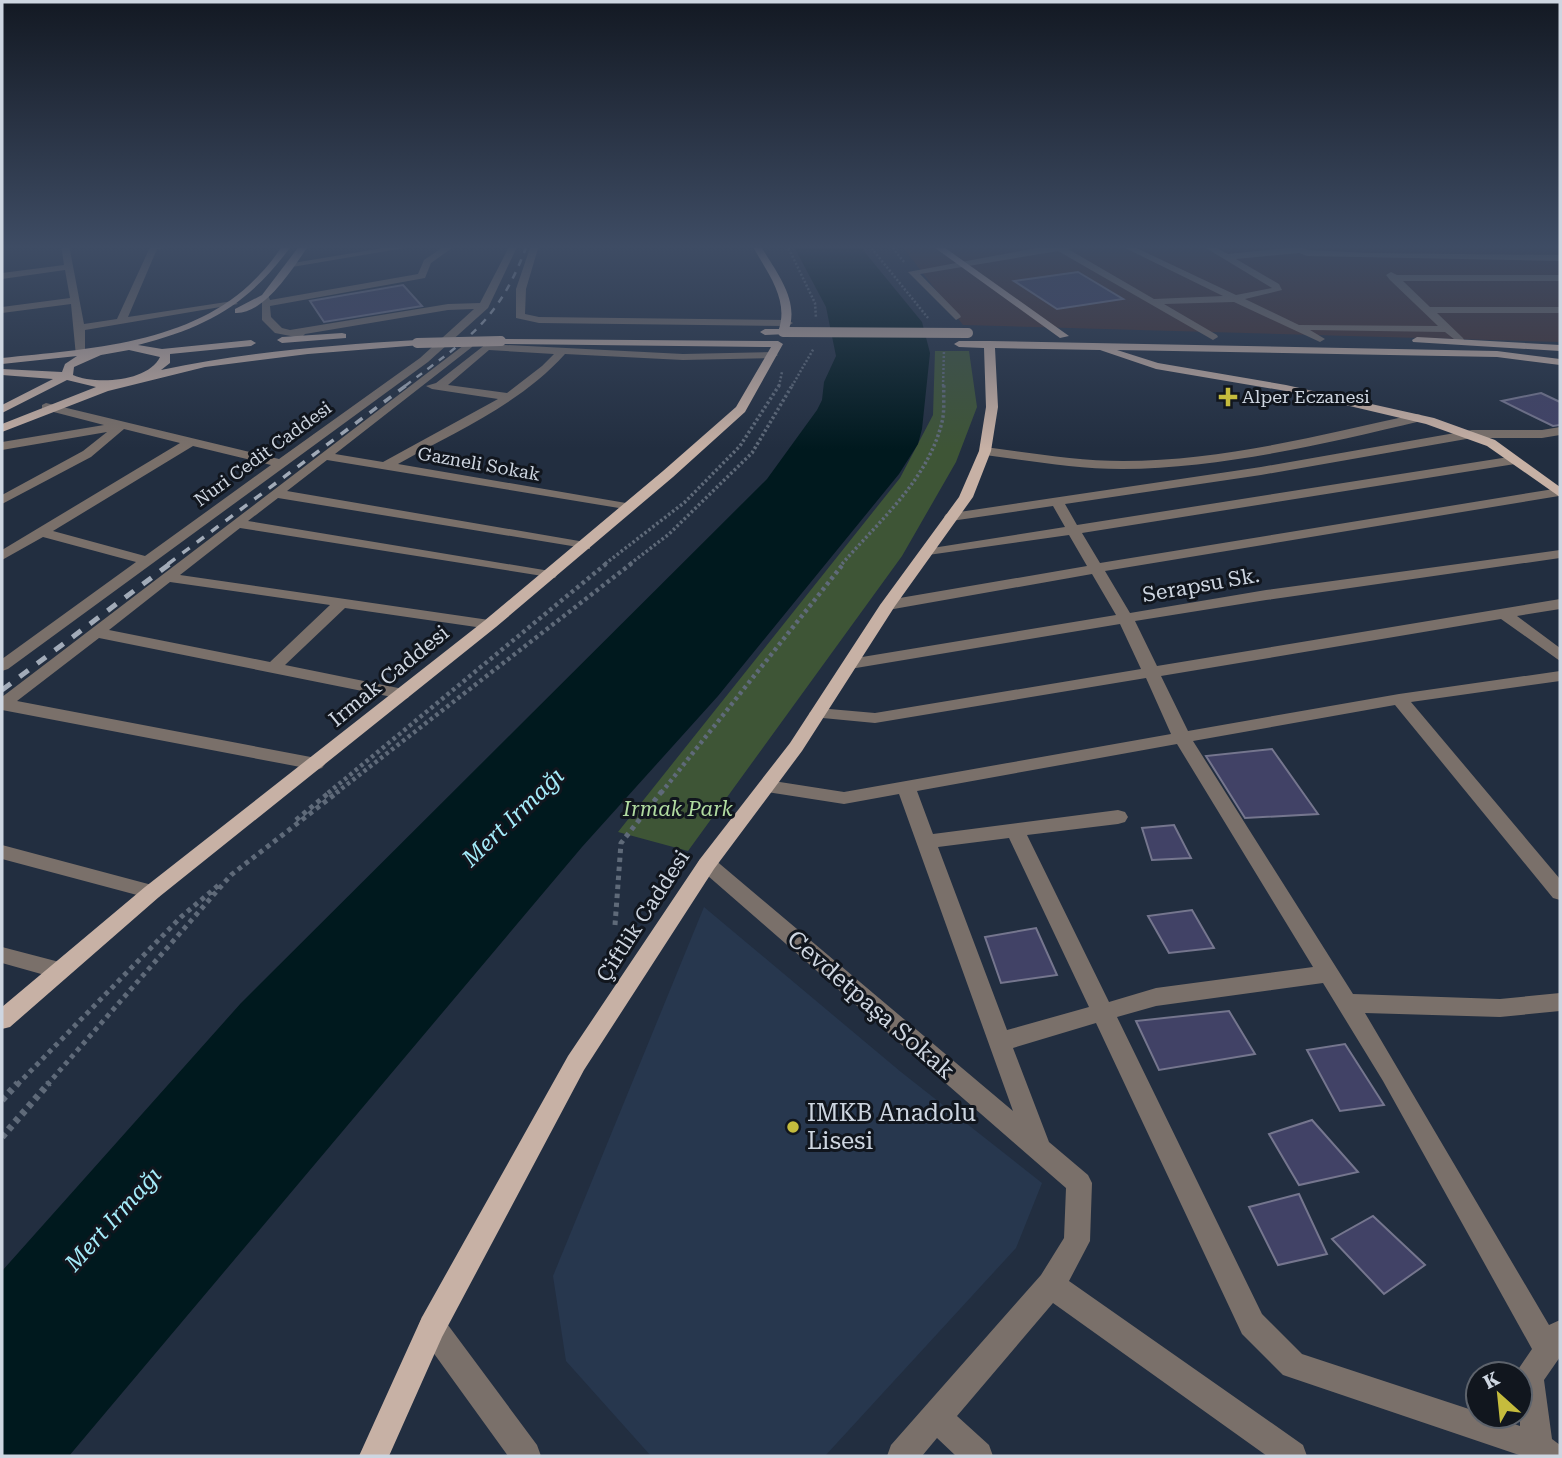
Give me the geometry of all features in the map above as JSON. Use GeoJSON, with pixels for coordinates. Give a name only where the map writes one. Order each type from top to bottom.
{"type":"FeatureCollection","features":[{"type":"Feature","properties":{"kind":"main road"},"geometry":{"type":"LineString","coordinates":[[67,376],[66,371],[76,360],[199,324],[218,313]]}},
{"type":"Feature","properties":{"kind":"main road"},"geometry":{"type":"LineString","coordinates":[[206,331],[241,313]]}},
{"type":"Feature","properties":{"kind":"main road"},"geometry":{"type":"LineString","coordinates":[[779,341],[784,313]]}},
{"type":"Feature","properties":{"kind":"main road"},"geometry":{"type":"LineString","coordinates":[[1033,313],[1064,336]]}},
{"type":"Feature","properties":{"kind":"main road"},"geometry":{"type":"LineString","coordinates":[[2,361],[113,349],[143,347],[162,352],[311,337],[426,331],[506,329],[779,341]]}},
{"type":"Feature","properties":{"kind":"main road"},"geometry":{"type":"LineString","coordinates":[[2,372],[67,376],[96,383],[127,380],[233,358],[417,343],[779,341],[968,333],[1459,340],[1560,348]]}},
{"type":"Feature","properties":{"kind":"main road"},"geometry":{"type":"LineString","coordinates":[[162,352],[195,338]]}},
{"type":"Feature","properties":{"kind":"main road"},"geometry":{"type":"LineString","coordinates":[[817,338],[959,344],[1497,354],[1560,362]]}},
{"type":"Feature","properties":{"kind":"main road","name":"Irmak Caddesi"},"geometry":{"type":"LineString","coordinates":[[2,1020],[152,892],[316,764],[585,546],[741,408],[779,341]]}},
{"type":"Feature","properties":{"kind":"main road","name":"Çiftlik Caddesi"},"geometry":{"type":"LineString","coordinates":[[374,1456],[432,1327],[576,1063],[707,864],[818,713],[888,605],[966,497],[985,451],[992,407],[989,344]]}},
{"type":"Feature","properties":{"kind":"main road"},"geometry":{"type":"LineString","coordinates":[[1092,345],[1157,366],[1286,388],[1417,418],[1472,435],[1515,460],[1560,492]]}},
{"type":"Feature","properties":{"kind":"main road"},"geometry":{"type":"LineString","coordinates":[[2,428],[46,407],[156,369],[164,363],[166,357],[162,352]]}},
{"type":"Feature","properties":{"kind":"main road"},"geometry":{"type":"LineString","coordinates":[[2,410],[67,376]]}},
{"type":"Feature","properties":{"kind":"street"},"geometry":{"type":"LineString","coordinates":[[77,313],[80,354]]}},
{"type":"Feature","properties":{"kind":"street"},"geometry":{"type":"LineString","coordinates":[[121,321],[125,313]]}},
{"type":"Feature","properties":{"kind":"street"},"geometry":{"type":"LineString","coordinates":[[80,328],[173,313]]}},
{"type":"Feature","properties":{"kind":"street"},"geometry":{"type":"LineString","coordinates":[[266,313],[266,318],[279,331],[311,337]]}},
{"type":"Feature","properties":{"kind":"street"},"geometry":{"type":"LineString","coordinates":[[290,333],[411,313]]}},
{"type":"Feature","properties":{"kind":"street","name":"Nuri Cedit Caddesi"},"geometry":{"type":"LineString","coordinates":[[2,666],[424,360],[476,313]]}},
{"type":"Feature","properties":{"kind":"street"},"geometry":{"type":"LineString","coordinates":[[520,313],[520,316],[539,320],[779,341]]}},
{"type":"Feature","properties":{"kind":"street"},"geometry":{"type":"LineString","coordinates":[[952,313],[956,317]]}},
{"type":"Feature","properties":{"kind":"street"},"geometry":{"type":"LineString","coordinates":[[1171,313],[1213,337]]}},
{"type":"Feature","properties":{"kind":"street"},"geometry":{"type":"LineString","coordinates":[[1266,313],[1300,327],[1320,339]]}},
{"type":"Feature","properties":{"kind":"street"},"geometry":{"type":"LineString","coordinates":[[1430,313],[1459,340]]}},
{"type":"Feature","properties":{"kind":"street"},"geometry":{"type":"LineString","coordinates":[[1300,327],[1447,329]]}},
{"type":"Feature","properties":{"kind":"street"},"geometry":{"type":"LineString","coordinates":[[438,387],[486,346],[683,357],[779,341]]}},
{"type":"Feature","properties":{"kind":"street","name":"Nuri Cedit Caddesi"},"geometry":{"type":"LineString","coordinates":[[2,704],[170,578],[468,345]]}},
{"type":"Feature","properties":{"kind":"street"},"geometry":{"type":"LineString","coordinates":[[386,466],[508,397],[548,370],[562,351]]}},
{"type":"Feature","properties":{"kind":"street"},"geometry":{"type":"LineString","coordinates":[[420,384],[508,397]]}},
{"type":"Feature","properties":{"kind":"street"},"geometry":{"type":"LineString","coordinates":[[46,407],[282,464]]}},
{"type":"Feature","properties":{"kind":"street"},"geometry":{"type":"LineString","coordinates":[[985,451],[1089,464],[1155,464],[1254,452],[1417,418]]}},
{"type":"Feature","properties":{"kind":"street"},"geometry":{"type":"LineString","coordinates":[[2,446],[122,425]]}},
{"type":"Feature","properties":{"kind":"street"},"geometry":{"type":"LineString","coordinates":[[2,500],[87,454],[122,425]]}},
{"type":"Feature","properties":{"kind":"street"},"geometry":{"type":"LineString","coordinates":[[951,517],[1261,471],[1472,435],[1542,434],[1560,431]]}},
{"type":"Feature","properties":{"kind":"street"},"geometry":{"type":"LineString","coordinates":[[2,556],[191,442]]}},
{"type":"Feature","properties":{"kind":"street","name":"Gazneli Sokak"},"geometry":{"type":"LineString","coordinates":[[327,456],[626,507]]}},
{"type":"Feature","properties":{"kind":"street"},"geometry":{"type":"LineString","coordinates":[[926,553],[1515,460]]}},
{"type":"Feature","properties":{"kind":"street"},"geometry":{"type":"LineString","coordinates":[[888,605],[1560,492]]}},
{"type":"Feature","properties":{"kind":"street"},"geometry":{"type":"LineString","coordinates":[[278,494],[585,546]]}},
{"type":"Feature","properties":{"kind":"street"},"geometry":{"type":"LineString","coordinates":[[1015,830],[1252,1324],[1293,1365],[1542,1453],[1529,1376],[1554,1342],[1182,738],[1153,672],[1125,619],[1057,502]]}},
{"type":"Feature","properties":{"kind":"street"},"geometry":{"type":"LineString","coordinates":[[239,524],[550,575]]}},
{"type":"Feature","properties":{"kind":"street"},"geometry":{"type":"LineString","coordinates":[[41,533],[147,561]]}},
{"type":"Feature","properties":{"kind":"street","name":"Serapsu Sk."},"geometry":{"type":"LineString","coordinates":[[850,664],[1266,595],[1560,554]]}},
{"type":"Feature","properties":{"kind":"street"},"geometry":{"type":"LineString","coordinates":[[170,578],[490,624]]}},
{"type":"Feature","properties":{"kind":"street"},"geometry":{"type":"LineString","coordinates":[[273,668],[342,602]]}},
{"type":"Feature","properties":{"kind":"street"},"geometry":{"type":"LineString","coordinates":[[818,713],[875,718],[1560,604]]}},
{"type":"Feature","properties":{"kind":"street"},"geometry":{"type":"LineString","coordinates":[[1504,614],[1560,656]]}},
{"type":"Feature","properties":{"kind":"street"},"geometry":{"type":"LineString","coordinates":[[95,632],[402,694]]}},
{"type":"Feature","properties":{"kind":"street"},"geometry":{"type":"LineString","coordinates":[[766,786],[844,798],[1399,698],[1560,676]]}},
{"type":"Feature","properties":{"kind":"street"},"geometry":{"type":"LineString","coordinates":[[1399,698],[1560,893]]}},
{"type":"Feature","properties":{"kind":"street"},"geometry":{"type":"LineString","coordinates":[[2,704],[316,764]]}},
{"type":"Feature","properties":{"kind":"street"},"geometry":{"type":"LineString","coordinates":[[906,787],[1040,1150]]}},
{"type":"Feature","properties":{"kind":"street"},"geometry":{"type":"LineString","coordinates":[[926,842],[1118,817]]}},
{"type":"Feature","properties":{"kind":"street"},"geometry":{"type":"LineString","coordinates":[[2,852],[152,892]]}},
{"type":"Feature","properties":{"kind":"street","name":"Cevdetpaşa Sokak"},"geometry":{"type":"LineString","coordinates":[[707,864],[1079,1183],[1077,1241],[1051,1285]]}},
{"type":"Feature","properties":{"kind":"street"},"geometry":{"type":"LineString","coordinates":[[2,955],[59,970]]}},
{"type":"Feature","properties":{"kind":"street"},"geometry":{"type":"LineString","coordinates":[[1000,1042],[1156,997],[1328,974]]}},
{"type":"Feature","properties":{"kind":"street"},"geometry":{"type":"LineString","coordinates":[[1346,1003],[1500,1008],[1560,1002]]}},
{"type":"Feature","properties":{"kind":"street"},"geometry":{"type":"LineString","coordinates":[[902,1456],[1051,1285],[1292,1456]]}},
{"type":"Feature","properties":{"kind":"street"},"geometry":{"type":"LineString","coordinates":[[432,1327],[526,1456]]}},
{"type":"Feature","properties":{"kind":"street"},"geometry":{"type":"LineString","coordinates":[[936,1417],[978,1456]]}},
{"type":"Feature","properties":{"kind":"path"},"geometry":{"type":"LineString","coordinates":[[2,1137],[231,875],[669,534],[752,453],[817,338],[816,313]]}},
{"type":"Feature","properties":{"kind":"path"},"geometry":{"type":"LineString","coordinates":[[924,313],[933,324]]}},
{"type":"Feature","properties":{"kind":"path"},"geometry":{"type":"LineString","coordinates":[[2,1100],[181,917],[568,593],[685,502],[740,446],[779,387],[786,350],[779,341]]}},
{"type":"Feature","properties":{"kind":"path"},"geometry":{"type":"LineString","coordinates":[[615,925],[621,843],[844,562],[910,487],[933,449],[943,420],[946,355],[942,344]]}},
{"type":"Feature","properties":{"kind":"shaded area"},"geometry":{"type":"Polygon","coordinates":[[[954,313],[1560,313],[1560,342],[963,325],[954,313]]]}},
{"type":"Feature","properties":{"kind":"shaded area","name":"IMKB Anadolu Lisesi"},"geometry":{"type":"Polygon","coordinates":[[[704,907],[901,1072],[1042,1183],[1016,1248],[825,1456],[651,1456],[566,1361],[553,1276],[704,907]]]}},
{"type":"Feature","properties":{"kind":"green space","name":"Irmak Park"},"geometry":{"type":"Polygon","coordinates":[[[935,351],[969,351],[977,407],[956,462],[902,556],[688,851],[618,832],[900,478],[933,415],[935,351]]]}},
{"type":"Feature","properties":{"kind":"water","name":"Mert Irmağı"},"geometry":{"type":"Polygon","coordinates":[[[827,313],[915,313],[922,322],[930,353],[922,429],[918,444],[899,474],[718,696],[582,847],[69,1456],[2,1456],[2,1271],[241,1003],[767,479],[817,410],[822,400],[824,382],[836,356],[827,313]]]}},
{"type":"Feature","properties":{"kind":"building"},"geometry":{"type":"Polygon","coordinates":[[[318,313],[379,313],[324,322],[318,313]]]}},
{"type":"Feature","properties":{"kind":"building"},"geometry":{"type":"Polygon","coordinates":[[[1541,393],[1560,402],[1560,425],[1553,426],[1502,401],[1541,393]]]}},
{"type":"Feature","properties":{"kind":"building"},"geometry":{"type":"Polygon","coordinates":[[[1272,749],[1318,814],[1245,818],[1206,756],[1272,749]]]}},
{"type":"Feature","properties":{"kind":"building"},"geometry":{"type":"Polygon","coordinates":[[[1174,825],[1191,858],[1152,860],[1142,828],[1174,825]]]}},
{"type":"Feature","properties":{"kind":"building"},"geometry":{"type":"Polygon","coordinates":[[[1192,910],[1214,948],[1169,953],[1148,916],[1192,910]]]}},
{"type":"Feature","properties":{"kind":"building"},"geometry":{"type":"Polygon","coordinates":[[[1036,928],[1057,975],[1001,983],[985,937],[1036,928]]]}},
{"type":"Feature","properties":{"kind":"building"},"geometry":{"type":"Polygon","coordinates":[[[1229,1011],[1255,1054],[1159,1070],[1136,1021],[1229,1011]]]}},
{"type":"Feature","properties":{"kind":"building"},"geometry":{"type":"Polygon","coordinates":[[[1345,1044],[1384,1105],[1340,1111],[1307,1050],[1345,1044]]]}},
{"type":"Feature","properties":{"kind":"building"},"geometry":{"type":"Polygon","coordinates":[[[1312,1120],[1358,1172],[1299,1185],[1269,1134],[1312,1120]]]}},
{"type":"Feature","properties":{"kind":"building"},"geometry":{"type":"Polygon","coordinates":[[[1299,1194],[1327,1254],[1278,1265],[1249,1207],[1299,1194]]]}},
{"type":"Feature","properties":{"kind":"building"},"geometry":{"type":"Polygon","coordinates":[[[1373,1216],[1425,1265],[1384,1294],[1332,1239],[1373,1216]]]}},
{"type":"Feature","properties":{"kind":"railway"},"geometry":{"type":"LineString","coordinates":[[405,386],[464,341],[490,313]]}},
{"type":"Feature","properties":{"kind":"railway"},"geometry":{"type":"LineString","coordinates":[[168,564],[408,384]]}},
{"type":"Feature","properties":{"kind":"railway"},"geometry":{"type":"LineString","coordinates":[[2,690],[171,563]]}},
{"type":"Feature","properties":{"kind":"place","name":"Alper Eczanesi"},"geometry":{"type":"Point","coordinates":[1228,397]}},
{"type":"Feature","properties":{"kind":"place","name":"IMKB Anadolu Lisesi"},"geometry":{"type":"Point","coordinates":[793,1127]}}]}
